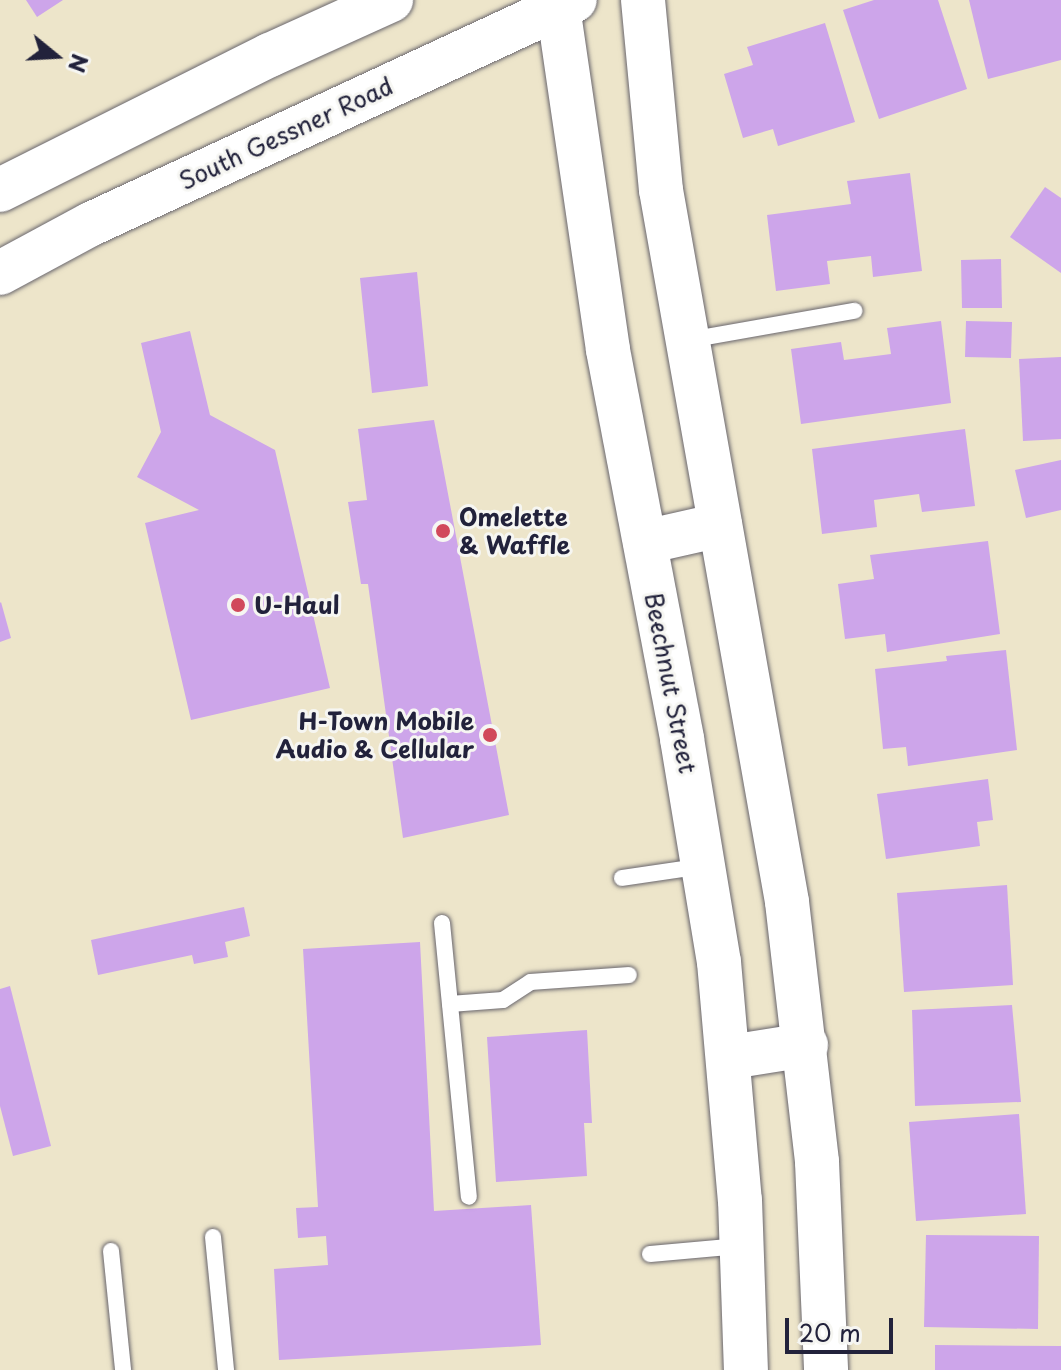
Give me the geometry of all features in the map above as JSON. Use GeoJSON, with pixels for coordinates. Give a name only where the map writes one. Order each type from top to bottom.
{"type":"FeatureCollection","features":[{"type":"Feature","properties":{"kind":"main road"},"geometry":{"type":"LineString","coordinates":[[0,190],[270,55],[391,0]]}},
{"type":"Feature","properties":{"kind":"main road"},"geometry":{"type":"LineString","coordinates":[[643,0],[661,190],[787,902],[806,1045],[819,1194],[826,1370]]}},
{"type":"Feature","properties":{"kind":"main road","name":"South Gessner Road"},"geometry":{"type":"LineString","coordinates":[[0,273],[91,224],[563,2]]}},
{"type":"Feature","properties":{"kind":"main road","name":"Beechnut Street"},"geometry":{"type":"LineString","coordinates":[[563,2],[608,350],[705,866],[730,1057],[741,1246],[742,1368]]}},
{"type":"Feature","properties":{"kind":"main road"},"geometry":{"type":"LineString","coordinates":[[645,542],[720,525]]}},
{"type":"Feature","properties":{"kind":"main road"},"geometry":{"type":"LineString","coordinates":[[730,1057],[806,1045]]}},
{"type":"Feature","properties":{"kind":"lane"},"geometry":{"type":"LineString","coordinates":[[687,340],[854,311]]}},
{"type":"Feature","properties":{"kind":"lane"},"geometry":{"type":"LineString","coordinates":[[622,878],[705,866]]}},
{"type":"Feature","properties":{"kind":"lane"},"geometry":{"type":"LineString","coordinates":[[442,923],[469,1197]]}},
{"type":"Feature","properties":{"kind":"lane"},"geometry":{"type":"LineString","coordinates":[[450,1004],[503,1000],[531,982],[629,975]]}},
{"type":"Feature","properties":{"kind":"lane"},"geometry":{"type":"LineString","coordinates":[[213,1237],[226,1370]]}},
{"type":"Feature","properties":{"kind":"lane"},"geometry":{"type":"LineString","coordinates":[[650,1254],[741,1246]]}},
{"type":"Feature","properties":{"kind":"lane"},"geometry":{"type":"LineString","coordinates":[[111,1251],[123,1370]]}},
{"type":"Feature","properties":{"kind":"building"},"geometry":{"type":"Polygon","coordinates":[[[26,0],[63,0],[37,17],[26,0]]]}},
{"type":"Feature","properties":{"kind":"building"},"geometry":{"type":"Polygon","coordinates":[[[874,0],[938,0],[967,89],[879,119],[843,10],[874,0]]]}},
{"type":"Feature","properties":{"kind":"building"},"geometry":{"type":"Polygon","coordinates":[[[969,0],[1061,0],[1061,60],[988,79],[969,0]]]}},
{"type":"Feature","properties":{"kind":"building"},"geometry":{"type":"Polygon","coordinates":[[[825,23],[855,122],[778,146],[773,129],[743,138],[724,74],[753,65],[747,47],[825,23]]]}},
{"type":"Feature","properties":{"kind":"building"},"geometry":{"type":"Polygon","coordinates":[[[910,173],[922,271],[873,277],[871,256],[827,261],[830,284],[776,291],[767,215],[851,204],[847,181],[910,173]]]}},
{"type":"Feature","properties":{"kind":"building"},"geometry":{"type":"Polygon","coordinates":[[[1045,187],[1061,198],[1061,273],[1010,237],[1045,187]]]}},
{"type":"Feature","properties":{"kind":"building"},"geometry":{"type":"Polygon","coordinates":[[[1001,259],[1002,308],[962,308],[961,260],[1001,259]]]}},
{"type":"Feature","properties":{"kind":"building"},"geometry":{"type":"Polygon","coordinates":[[[417,272],[428,386],[372,393],[360,278],[417,272]]]}},
{"type":"Feature","properties":{"kind":"building"},"geometry":{"type":"Polygon","coordinates":[[[941,321],[951,403],[801,424],[791,349],[841,342],[844,360],[891,354],[887,328],[941,321]]]}},
{"type":"Feature","properties":{"kind":"building"},"geometry":{"type":"Polygon","coordinates":[[[966,321],[1012,322],[1011,358],[965,357],[966,321]]]}},
{"type":"Feature","properties":{"kind":"building","name":"U-Haul"},"geometry":{"type":"Polygon","coordinates":[[[190,331],[210,415],[275,450],[330,688],[191,720],[145,523],[199,510],[137,477],[161,432],[141,343],[190,331]]]}},
{"type":"Feature","properties":{"kind":"building"},"geometry":{"type":"Polygon","coordinates":[[[1061,357],[1061,439],[1023,441],[1019,359],[1061,357]]]}},
{"type":"Feature","properties":{"kind":"building"},"geometry":{"type":"Polygon","coordinates":[[[434,420],[509,815],[403,838],[368,584],[361,584],[348,502],[367,500],[358,429],[434,420]]]}},
{"type":"Feature","properties":{"kind":"building"},"geometry":{"type":"Polygon","coordinates":[[[965,429],[975,506],[922,512],[919,494],[874,500],[877,527],[822,534],[812,449],[965,429]]]}},
{"type":"Feature","properties":{"kind":"building"},"geometry":{"type":"Polygon","coordinates":[[[1061,460],[1061,510],[1026,518],[1015,470],[1061,460]]]}},
{"type":"Feature","properties":{"kind":"building"},"geometry":{"type":"Polygon","coordinates":[[[988,541],[1000,634],[887,652],[885,634],[845,639],[838,584],[874,579],[870,555],[988,541]]]}},
{"type":"Feature","properties":{"kind":"building"},"geometry":{"type":"Polygon","coordinates":[[[0,603],[11,638],[0,642],[0,603]]]}},
{"type":"Feature","properties":{"kind":"building"},"geometry":{"type":"Polygon","coordinates":[[[1006,650],[1017,750],[908,766],[906,747],[883,749],[875,669],[947,661],[946,656],[1006,650]]]}},
{"type":"Feature","properties":{"kind":"building"},"geometry":{"type":"Polygon","coordinates":[[[988,779],[993,820],[977,822],[980,846],[886,859],[877,794],[988,779]]]}},
{"type":"Feature","properties":{"kind":"building"},"geometry":{"type":"Polygon","coordinates":[[[1007,885],[1013,985],[904,992],[897,893],[1007,885]]]}},
{"type":"Feature","properties":{"kind":"building"},"geometry":{"type":"Polygon","coordinates":[[[244,907],[250,936],[225,942],[228,957],[194,964],[192,955],[98,975],[91,940],[244,907]]]}},
{"type":"Feature","properties":{"kind":"building"},"geometry":{"type":"Polygon","coordinates":[[[420,942],[434,1211],[531,1205],[541,1345],[279,1360],[274,1269],[328,1265],[326,1236],[298,1238],[296,1208],[318,1207],[303,949],[420,942]]]}},
{"type":"Feature","properties":{"kind":"building"},"geometry":{"type":"Polygon","coordinates":[[[10,986],[51,1146],[13,1156],[0,1106],[0,989],[10,986]]]}},
{"type":"Feature","properties":{"kind":"building"},"geometry":{"type":"Polygon","coordinates":[[[1012,1005],[1021,1102],[915,1106],[912,1010],[1012,1005]]]}},
{"type":"Feature","properties":{"kind":"building"},"geometry":{"type":"Polygon","coordinates":[[[587,1030],[592,1123],[584,1123],[587,1176],[496,1182],[487,1037],[587,1030]]]}},
{"type":"Feature","properties":{"kind":"building"},"geometry":{"type":"Polygon","coordinates":[[[1019,1114],[1026,1214],[916,1221],[909,1122],[1019,1114]]]}},
{"type":"Feature","properties":{"kind":"building"},"geometry":{"type":"Polygon","coordinates":[[[926,1235],[1039,1236],[1038,1329],[924,1327],[926,1235]]]}},
{"type":"Feature","properties":{"kind":"building"},"geometry":{"type":"Polygon","coordinates":[[[935,1345],[1061,1346],[1061,1370],[935,1370],[935,1345]]]}},
{"type":"Feature","properties":{"kind":"place","name":"Omelette & Waffle"},"geometry":{"type":"Point","coordinates":[443,531]}},
{"type":"Feature","properties":{"kind":"place","name":"U-Haul"},"geometry":{"type":"Point","coordinates":[238,605]}},
{"type":"Feature","properties":{"kind":"place","name":"H-Town Mobile Audio & Cellular"},"geometry":{"type":"Point","coordinates":[490,735]}}]}
